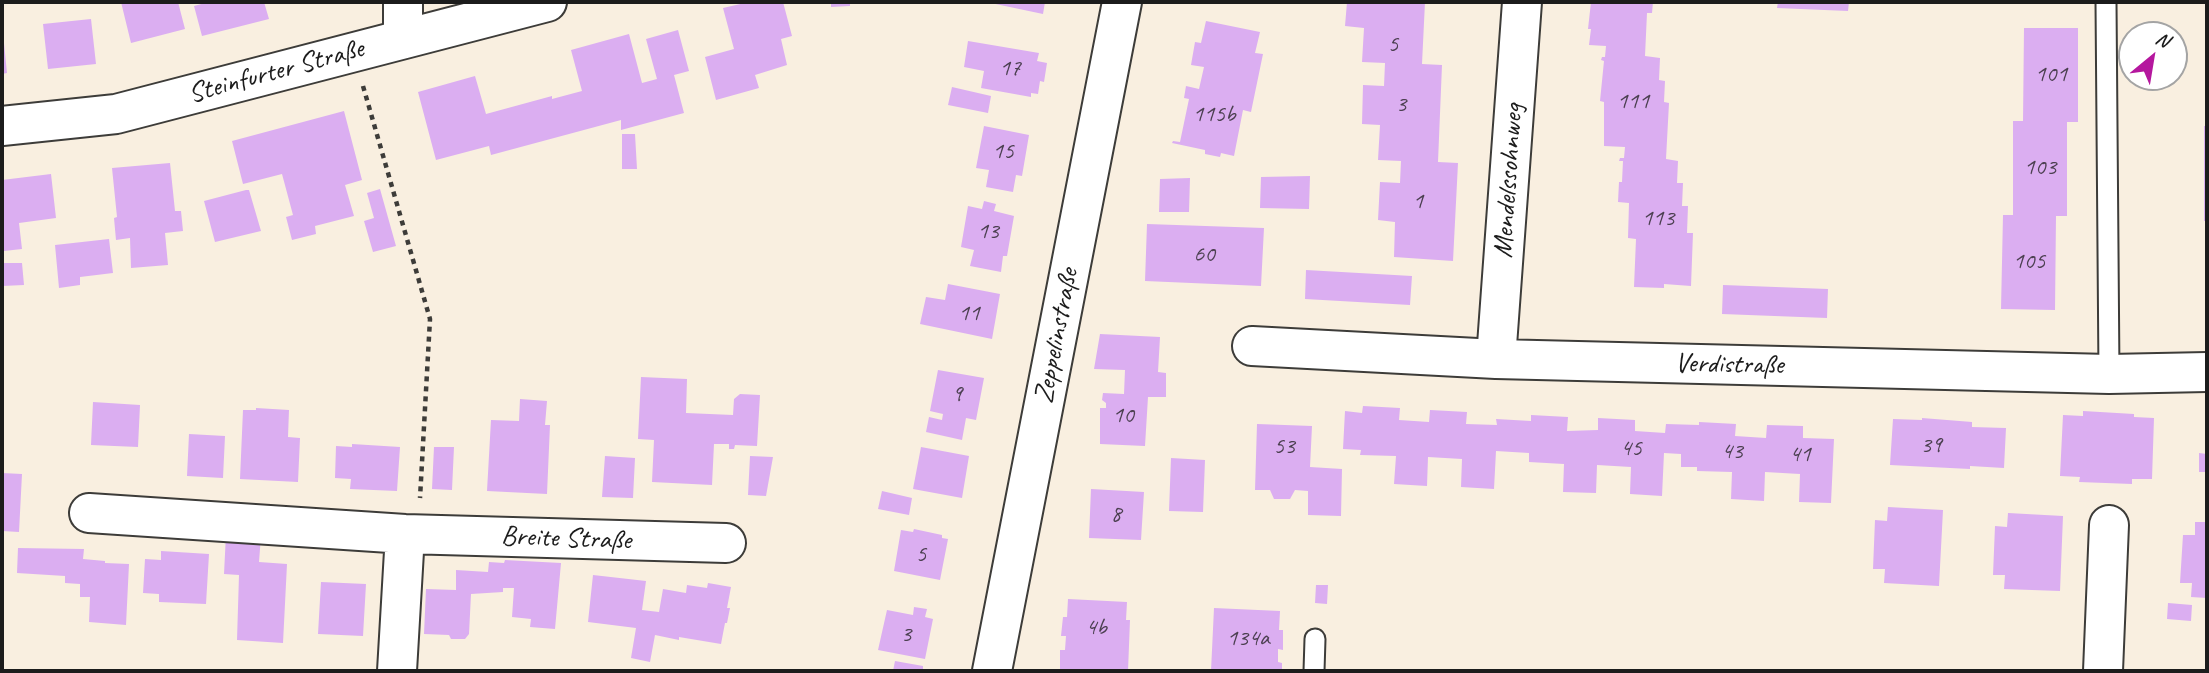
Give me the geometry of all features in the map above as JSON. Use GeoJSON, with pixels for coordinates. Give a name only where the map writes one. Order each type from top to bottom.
{"type":"FeatureCollection","features":[{"type":"Feature","properties":{"kind":"street"},"geometry":{"type":"LineString","coordinates":[[403,2],[403,39]]}},
{"type":"Feature","properties":{"kind":"street","name":"Steinfurter Straße"},"geometry":{"type":"LineString","coordinates":[[2,126],[116,114],[547,2]]}},
{"type":"Feature","properties":{"kind":"street","name":"Zeppelinstraße"},"geometry":{"type":"LineString","coordinates":[[992,671],[1122,2]]}},
{"type":"Feature","properties":{"kind":"street","name":"Mendelssohnweg"},"geometry":{"type":"LineString","coordinates":[[1496,359],[1522,2]]}},
{"type":"Feature","properties":{"kind":"street","name":"Verdistraße"},"geometry":{"type":"LineString","coordinates":[[1252,346],[1496,359],[2109,374],[2207,372]]}},
{"type":"Feature","properties":{"kind":"street","name":"Breite Straße"},"geometry":{"type":"LineString","coordinates":[[89,513],[411,534],[726,543]]}},
{"type":"Feature","properties":{"kind":"street"},"geometry":{"type":"LineString","coordinates":[[2103,671],[2109,525]]}},
{"type":"Feature","properties":{"kind":"street"},"geometry":{"type":"LineString","coordinates":[[397,671],[411,534]]}},
{"type":"Feature","properties":{"kind":"lane"},"geometry":{"type":"LineString","coordinates":[[2106,2],[2109,374]]}},
{"type":"Feature","properties":{"kind":"lane"},"geometry":{"type":"LineString","coordinates":[[1314,671],[1315,639]]}},
{"type":"Feature","properties":{"kind":"path"},"geometry":{"type":"LineString","coordinates":[[353,52],[430,319],[411,534]]}},
{"type":"Feature","properties":{"kind":"building"},"geometry":{"type":"Polygon","coordinates":[[[121,2],[178,2],[185,29],[131,43],[121,2]]]}},
{"type":"Feature","properties":{"kind":"building"},"geometry":{"type":"Polygon","coordinates":[[[209,2],[264,2],[269,19],[202,36],[194,6],[209,2]]]}},
{"type":"Feature","properties":{"kind":"building"},"geometry":{"type":"Polygon","coordinates":[[[749,2],[783,2],[792,36],[781,39],[787,65],[755,75],[759,88],[716,100],[705,57],[734,49],[723,8],[749,2]]]}},
{"type":"Feature","properties":{"kind":"building"},"geometry":{"type":"Polygon","coordinates":[[[831,2],[850,2],[850,6],[831,7],[831,2]]]}},
{"type":"Feature","properties":{"kind":"building"},"geometry":{"type":"Polygon","coordinates":[[[986,2],[1045,2],[1043,14],[986,2]]]}},
{"type":"Feature","properties":{"kind":"building"},"geometry":{"type":"Polygon","coordinates":[[[1347,2],[1425,2],[1422,64],[1442,65],[1438,162],[1458,163],[1453,261],[1394,257],[1395,222],[1378,220],[1380,182],[1400,183],[1401,161],[1378,160],[1380,125],[1362,124],[1363,85],[1384,86],[1385,63],[1362,62],[1364,28],[1345,26],[1347,2]]]}},
{"type":"Feature","properties":{"kind":"building"},"geometry":{"type":"Polygon","coordinates":[[[1591,2],[1653,2],[1652,13],[1647,13],[1645,56],[1660,58],[1659,80],[1665,81],[1664,102],[1669,103],[1666,159],[1678,161],[1677,183],[1683,183],[1682,206],[1688,206],[1687,233],[1693,233],[1691,286],[1664,284],[1664,288],[1634,287],[1636,239],[1628,238],[1629,203],[1618,202],[1623,161],[1619,161],[1624,158],[1625,147],[1604,146],[1604,102],[1600,101],[1604,61],[1601,60],[1605,57],[1606,46],[1589,45],[1591,2]]]}},
{"type":"Feature","properties":{"kind":"building"},"geometry":{"type":"Polygon","coordinates":[[[1778,2],[1849,2],[1848,11],[1777,8],[1778,2]]]}},
{"type":"Feature","properties":{"kind":"building"},"geometry":{"type":"Polygon","coordinates":[[[91,19],[96,64],[48,69],[43,24],[91,19]]]}},
{"type":"Feature","properties":{"kind":"building"},"geometry":{"type":"Polygon","coordinates":[[[1206,21],[1260,32],[1255,53],[1263,54],[1251,112],[1243,110],[1234,156],[1205,154],[1205,150],[1172,143],[1180,142],[1189,99],[1184,98],[1186,86],[1199,89],[1204,67],[1191,65],[1195,42],[1201,43],[1206,21]]]}},
{"type":"Feature","properties":{"kind":"building"},"geometry":{"type":"Polygon","coordinates":[[[2024,28],[2078,28],[2078,122],[2067,122],[2067,216],[2056,216],[2055,310],[2001,309],[2003,215],[2013,215],[2013,121],[2023,121],[2024,28]]]}},
{"type":"Feature","properties":{"kind":"building"},"geometry":{"type":"Polygon","coordinates":[[[678,30],[689,71],[674,75],[684,113],[621,130],[621,120],[491,155],[489,146],[436,160],[418,92],[475,76],[486,114],[552,96],[552,99],[582,91],[571,50],[629,34],[642,83],[657,79],[646,39],[678,30]]]}},
{"type":"Feature","properties":{"kind":"building"},"geometry":{"type":"Polygon","coordinates":[[[968,41],[1039,53],[1037,61],[1047,63],[1044,82],[1040,81],[1038,94],[1031,93],[1031,97],[981,88],[984,71],[964,67],[968,41]]]}},
{"type":"Feature","properties":{"kind":"building"},"geometry":{"type":"Polygon","coordinates":[[[2,43],[7,73],[2,74],[2,43]]]}},
{"type":"Feature","properties":{"kind":"building"},"geometry":{"type":"Polygon","coordinates":[[[952,87],[991,96],[988,113],[948,105],[952,87]]]}},
{"type":"Feature","properties":{"kind":"building"},"geometry":{"type":"Polygon","coordinates":[[[344,111],[362,180],[345,185],[354,216],[315,226],[316,234],[292,240],[286,217],[293,215],[282,174],[243,184],[232,141],[344,111]]]}},
{"type":"Feature","properties":{"kind":"building"},"geometry":{"type":"Polygon","coordinates":[[[984,126],[1029,135],[1022,176],[1016,175],[1013,192],[986,187],[989,170],[976,168],[984,126]]]}},
{"type":"Feature","properties":{"kind":"building"},"geometry":{"type":"Polygon","coordinates":[[[2204,126],[2207,126],[2207,221],[2204,221],[2204,126]]]}},
{"type":"Feature","properties":{"kind":"building"},"geometry":{"type":"Polygon","coordinates":[[[622,134],[635,134],[637,169],[622,169],[622,134]]]}},
{"type":"Feature","properties":{"kind":"building"},"geometry":{"type":"Polygon","coordinates":[[[170,163],[175,211],[181,211],[183,231],[165,233],[168,265],[131,268],[130,238],[116,240],[114,218],[117,217],[112,168],[170,163]]]}},
{"type":"Feature","properties":{"kind":"building"},"geometry":{"type":"Polygon","coordinates":[[[51,174],[56,218],[19,223],[22,249],[4,251],[2,180],[51,174]]]}},
{"type":"Feature","properties":{"kind":"building"},"geometry":{"type":"Polygon","coordinates":[[[1310,176],[1309,209],[1260,208],[1261,177],[1310,176]]]}},
{"type":"Feature","properties":{"kind":"building"},"geometry":{"type":"Polygon","coordinates":[[[1190,178],[1189,212],[1159,212],[1160,179],[1190,178]]]}},
{"type":"Feature","properties":{"kind":"building"},"geometry":{"type":"Polygon","coordinates":[[[380,189],[396,246],[373,252],[364,221],[374,218],[367,193],[380,189]]]}},
{"type":"Feature","properties":{"kind":"building"},"geometry":{"type":"Polygon","coordinates":[[[249,190],[261,231],[215,242],[204,201],[249,190]]]}},
{"type":"Feature","properties":{"kind":"building"},"geometry":{"type":"Polygon","coordinates":[[[984,201],[996,204],[994,211],[1014,216],[1007,256],[1003,256],[1001,272],[970,266],[974,250],[961,247],[968,206],[982,209],[984,201]]]}},
{"type":"Feature","properties":{"kind":"building"},"geometry":{"type":"Polygon","coordinates":[[[1147,224],[1264,228],[1261,286],[1145,281],[1147,224]]]}},
{"type":"Feature","properties":{"kind":"building"},"geometry":{"type":"Polygon","coordinates":[[[109,239],[113,273],[80,277],[80,285],[59,288],[55,245],[109,239]]]}},
{"type":"Feature","properties":{"kind":"building"},"geometry":{"type":"Polygon","coordinates":[[[2,263],[22,263],[24,285],[2,286],[2,263]]]}},
{"type":"Feature","properties":{"kind":"building"},"geometry":{"type":"Polygon","coordinates":[[[1306,270],[1412,276],[1410,305],[1305,299],[1306,270]]]}},
{"type":"Feature","properties":{"kind":"building"},"geometry":{"type":"Polygon","coordinates":[[[948,284],[1000,294],[992,339],[920,324],[926,297],[945,300],[948,284]]]}},
{"type":"Feature","properties":{"kind":"building"},"geometry":{"type":"Polygon","coordinates":[[[1723,285],[1828,289],[1827,318],[1722,314],[1723,285]]]}},
{"type":"Feature","properties":{"kind":"building"},"geometry":{"type":"Polygon","coordinates":[[[1100,334],[1160,337],[1158,372],[1166,373],[1166,397],[1148,397],[1145,446],[1100,444],[1100,408],[1106,408],[1106,403],[1102,400],[1103,393],[1124,394],[1125,370],[1094,369],[1100,334]]]}},
{"type":"Feature","properties":{"kind":"building"},"geometry":{"type":"Polygon","coordinates":[[[938,370],[984,378],[976,420],[966,418],[962,440],[926,432],[929,417],[942,420],[943,414],[930,411],[938,370]]]}},
{"type":"Feature","properties":{"kind":"building"},"geometry":{"type":"Polygon","coordinates":[[[641,377],[687,379],[686,413],[733,415],[734,399],[740,394],[760,395],[757,446],[735,445],[734,449],[729,449],[729,444],[714,444],[712,485],[652,482],[654,440],[638,439],[641,377]]]}},
{"type":"Feature","properties":{"kind":"building"},"geometry":{"type":"Polygon","coordinates":[[[520,399],[547,401],[545,425],[550,425],[547,494],[487,491],[491,420],[519,421],[520,399]]]}},
{"type":"Feature","properties":{"kind":"building"},"geometry":{"type":"Polygon","coordinates":[[[93,402],[140,405],[138,447],[91,445],[93,402]]]}},
{"type":"Feature","properties":{"kind":"building"},"geometry":{"type":"Polygon","coordinates":[[[1363,406],[1400,408],[1399,420],[1429,422],[1430,410],[1467,412],[1466,424],[1497,425],[1496,419],[1531,421],[1531,415],[1568,417],[1567,431],[1598,430],[1598,418],[1635,420],[1635,431],[1665,433],[1666,424],[1736,424],[1735,436],[1766,438],[1767,425],[1803,426],[1803,438],[1834,439],[1831,503],[1799,502],[1800,474],[1765,472],[1764,501],[1731,499],[1732,472],[1697,471],[1697,467],[1681,467],[1681,454],[1664,453],[1662,496],[1630,494],[1631,467],[1597,465],[1596,493],[1563,492],[1564,464],[1529,462],[1529,453],[1496,451],[1494,489],[1461,487],[1462,459],[1428,457],[1427,486],[1394,484],[1396,456],[1360,455],[1361,450],[1343,449],[1345,411],[1362,413],[1363,406]]]}},
{"type":"Feature","properties":{"kind":"building"},"geometry":{"type":"Polygon","coordinates":[[[243,410],[289,410],[288,437],[300,438],[298,482],[240,479],[243,410]]]}},
{"type":"Feature","properties":{"kind":"building"},"geometry":{"type":"Polygon","coordinates":[[[2083,411],[2154,418],[2152,479],[2132,479],[2132,484],[2079,482],[2080,477],[2060,476],[2063,415],[2083,416],[2083,411]]]}},
{"type":"Feature","properties":{"kind":"building"},"geometry":{"type":"Polygon","coordinates":[[[1893,419],[1972,422],[1972,427],[2006,428],[2004,468],[1890,465],[1893,419]]]}},
{"type":"Feature","properties":{"kind":"building"},"geometry":{"type":"Polygon","coordinates":[[[1257,424],[1312,426],[1310,467],[1342,469],[1341,516],[1308,515],[1308,491],[1295,490],[1290,499],[1274,499],[1270,490],[1255,490],[1257,424]]]}},
{"type":"Feature","properties":{"kind":"building"},"geometry":{"type":"Polygon","coordinates":[[[189,434],[225,436],[223,478],[187,476],[189,434]]]}},
{"type":"Feature","properties":{"kind":"building"},"geometry":{"type":"Polygon","coordinates":[[[352,444],[400,447],[397,491],[350,489],[351,479],[335,478],[336,446],[352,447],[352,444]]]}},
{"type":"Feature","properties":{"kind":"building"},"geometry":{"type":"Polygon","coordinates":[[[434,447],[454,447],[452,490],[432,489],[434,447]]]}},
{"type":"Feature","properties":{"kind":"building"},"geometry":{"type":"Polygon","coordinates":[[[921,447],[969,456],[962,498],[913,489],[921,447]]]}},
{"type":"Feature","properties":{"kind":"building"},"geometry":{"type":"Polygon","coordinates":[[[2199,453],[2207,454],[2207,472],[2199,472],[2199,453]]]}},
{"type":"Feature","properties":{"kind":"building"},"geometry":{"type":"Polygon","coordinates":[[[605,456],[635,458],[633,498],[602,497],[605,456]]]}},
{"type":"Feature","properties":{"kind":"building"},"geometry":{"type":"Polygon","coordinates":[[[750,456],[773,457],[766,496],[748,495],[750,456]]]}},
{"type":"Feature","properties":{"kind":"building"},"geometry":{"type":"Polygon","coordinates":[[[1171,458],[1205,460],[1203,512],[1169,511],[1171,458]]]}},
{"type":"Feature","properties":{"kind":"building"},"geometry":{"type":"Polygon","coordinates":[[[2,473],[22,474],[19,532],[2,531],[2,473]]]}},
{"type":"Feature","properties":{"kind":"building"},"geometry":{"type":"Polygon","coordinates":[[[1091,489],[1144,492],[1141,540],[1089,538],[1091,489]]]}},
{"type":"Feature","properties":{"kind":"building"},"geometry":{"type":"Polygon","coordinates":[[[882,491],[912,498],[909,515],[878,509],[882,491]]]}},
{"type":"Feature","properties":{"kind":"building"},"geometry":{"type":"Polygon","coordinates":[[[1888,507],[1943,510],[1939,586],[1884,583],[1885,569],[1873,569],[1875,520],[1887,521],[1888,507]]]}},
{"type":"Feature","properties":{"kind":"building"},"geometry":{"type":"Polygon","coordinates":[[[2008,513],[2063,516],[2060,591],[2004,589],[2005,575],[1993,575],[1995,526],[2007,527],[2008,513]]]}},
{"type":"Feature","properties":{"kind":"building"},"geometry":{"type":"Polygon","coordinates":[[[2195,522],[2207,522],[2207,598],[2191,597],[2192,583],[2180,583],[2183,535],[2195,535],[2195,522]]]}},
{"type":"Feature","properties":{"kind":"building"},"geometry":{"type":"Polygon","coordinates":[[[914,529],[942,535],[942,538],[948,539],[940,580],[894,571],[901,530],[913,532],[914,529]]]}},
{"type":"Feature","properties":{"kind":"building"},"geometry":{"type":"Polygon","coordinates":[[[226,534],[261,536],[259,562],[287,564],[283,643],[237,640],[239,575],[224,574],[226,534]]]}},
{"type":"Feature","properties":{"kind":"building"},"geometry":{"type":"Polygon","coordinates":[[[18,548],[84,549],[83,559],[129,564],[126,625],[89,622],[90,597],[80,597],[80,584],[65,583],[65,576],[17,573],[18,548]]]}},
{"type":"Feature","properties":{"kind":"building"},"geometry":{"type":"Polygon","coordinates":[[[161,551],[209,554],[206,604],[159,602],[159,594],[143,593],[145,559],[161,560],[161,551]]]}},
{"type":"Feature","properties":{"kind":"building"},"geometry":{"type":"Polygon","coordinates":[[[505,560],[561,563],[555,629],[530,627],[531,619],[512,617],[514,588],[503,588],[503,592],[471,594],[469,634],[465,639],[424,634],[426,589],[456,590],[456,570],[488,572],[489,562],[504,563],[505,560]]]}},
{"type":"Feature","properties":{"kind":"building"},"geometry":{"type":"Polygon","coordinates":[[[593,575],[646,581],[642,610],[659,612],[663,589],[686,593],[687,585],[707,588],[708,583],[731,587],[727,608],[730,608],[721,644],[655,635],[650,662],[631,658],[636,628],[588,622],[593,575]]]}},
{"type":"Feature","properties":{"kind":"building"},"geometry":{"type":"Polygon","coordinates":[[[321,582],[366,584],[363,636],[318,634],[321,582]]]}},
{"type":"Feature","properties":{"kind":"building"},"geometry":{"type":"Polygon","coordinates":[[[1316,585],[1328,585],[1327,604],[1315,603],[1316,585]]]}},
{"type":"Feature","properties":{"kind":"building"},"geometry":{"type":"Polygon","coordinates":[[[1068,599],[1127,602],[1126,620],[1130,620],[1128,671],[1060,669],[1060,650],[1065,650],[1066,636],[1061,636],[1063,617],[1067,617],[1068,599]]]}},
{"type":"Feature","properties":{"kind":"building"},"geometry":{"type":"Polygon","coordinates":[[[2168,603],[2192,605],[2191,621],[2167,619],[2168,603]]]}},
{"type":"Feature","properties":{"kind":"building"},"geometry":{"type":"Polygon","coordinates":[[[914,607],[927,609],[925,617],[933,619],[925,659],[878,650],[887,610],[913,615],[914,607]]]}},
{"type":"Feature","properties":{"kind":"building"},"geometry":{"type":"Polygon","coordinates":[[[1214,608],[1280,611],[1279,630],[1283,630],[1283,650],[1278,649],[1278,662],[1282,663],[1282,671],[1211,671],[1214,608]]]}},
{"type":"Feature","properties":{"kind":"building"},"geometry":{"type":"Polygon","coordinates":[[[895,661],[923,666],[923,671],[893,671],[895,661]]]}}]}
